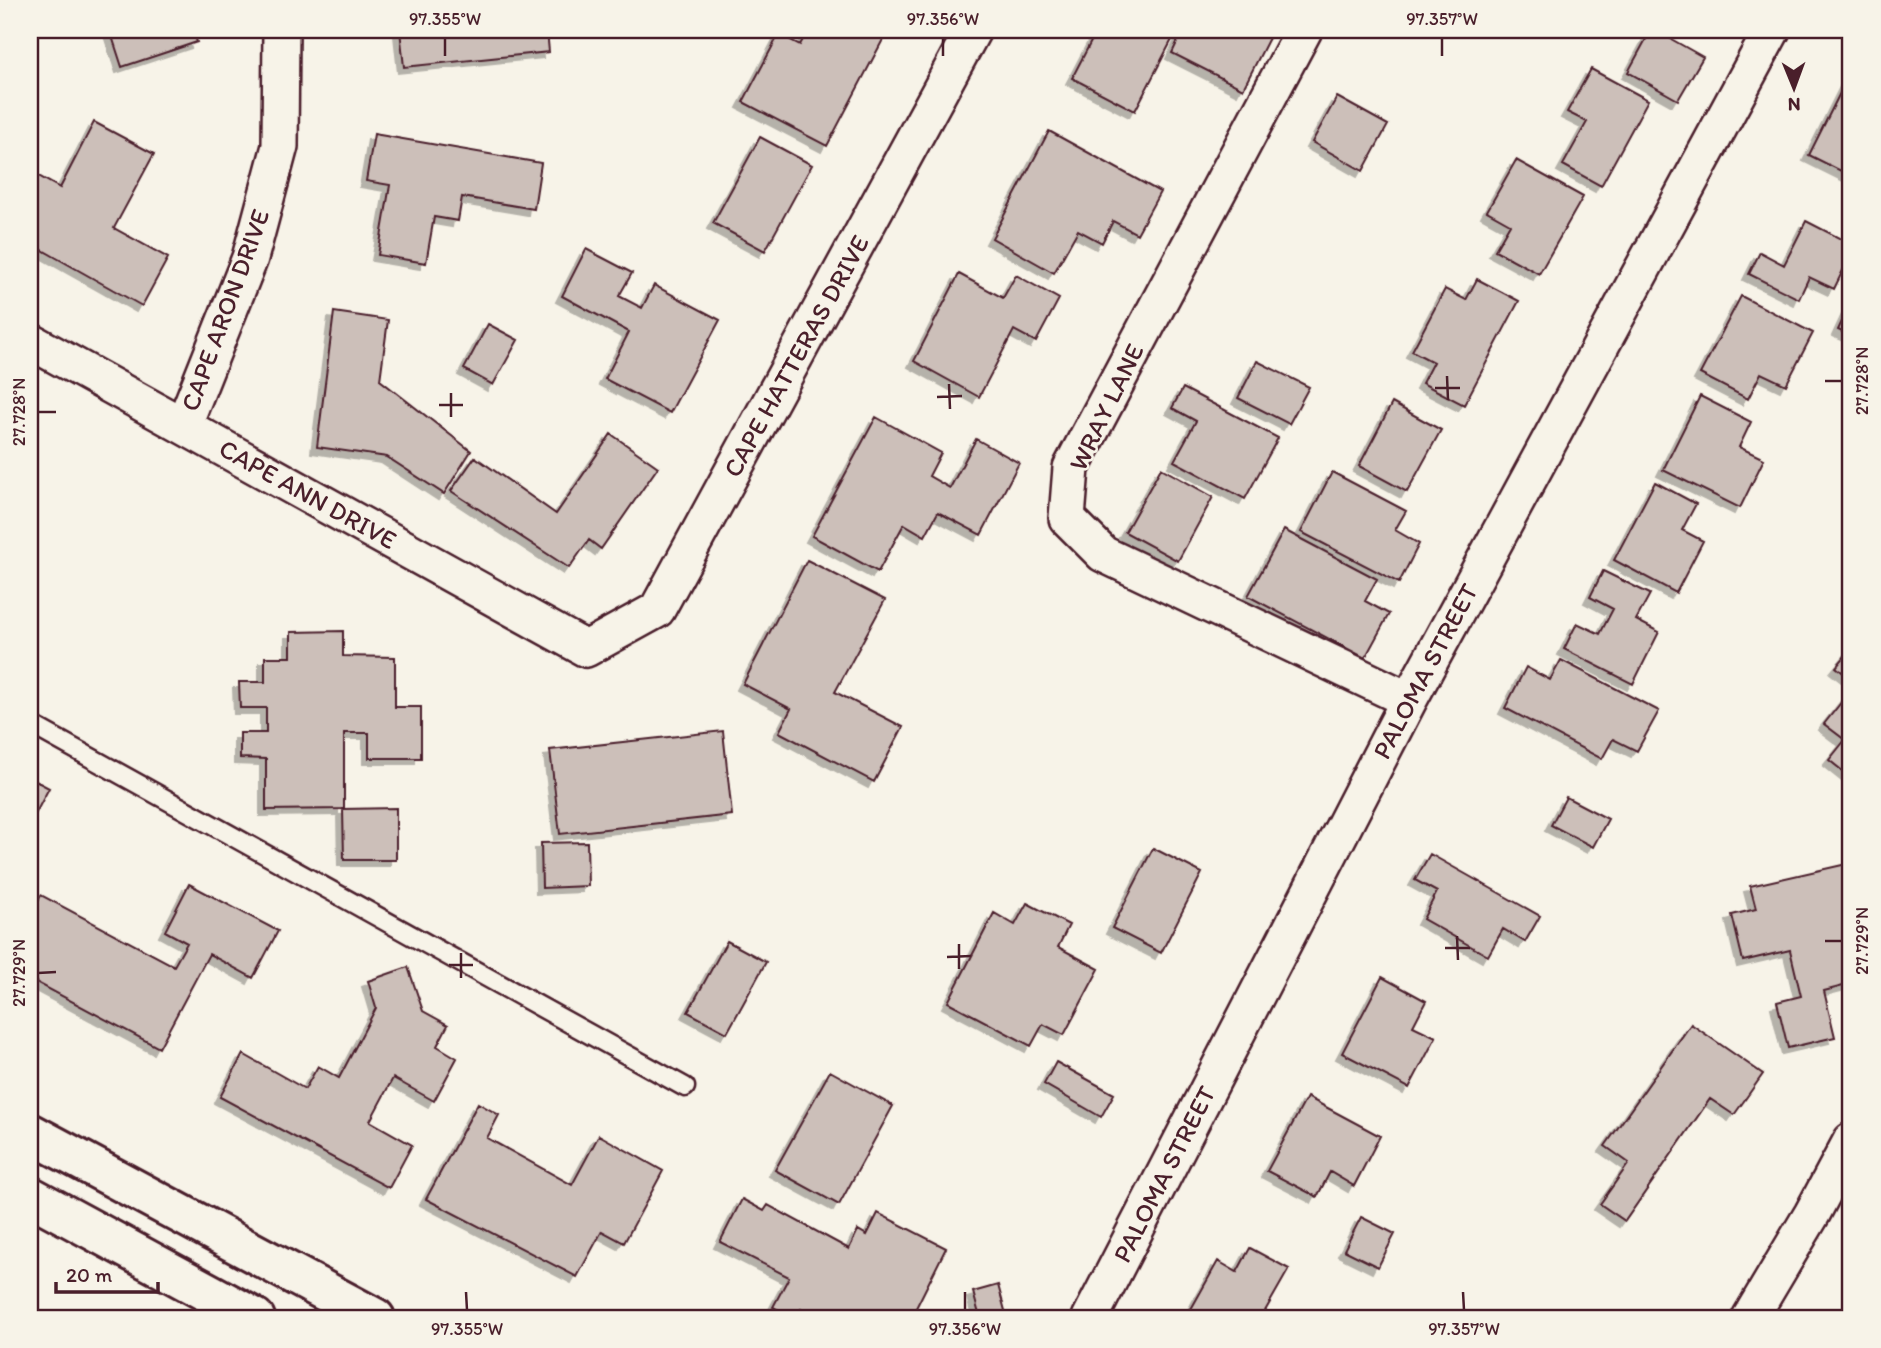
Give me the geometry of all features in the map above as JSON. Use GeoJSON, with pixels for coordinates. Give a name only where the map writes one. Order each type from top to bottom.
{"type":"FeatureCollection","features":[{"type":"Feature","properties":{"kind":"main road"},"geometry":{"type":"LineString","coordinates":[[30,1133],[374,1318]]}},
{"type":"Feature","properties":{"kind":"main road"},"geometry":{"type":"LineString","coordinates":[[30,1196],[255,1318]]}},
{"type":"Feature","properties":{"kind":"street","name":"CAPE ARON DRIVE"},"geometry":{"type":"LineString","coordinates":[[184,424],[250,258],[281,146],[281,30]]}},
{"type":"Feature","properties":{"kind":"street","name":"CAPE HATTERAS DRIVE"},"geometry":{"type":"LineString","coordinates":[[586,649],[657,610],[974,30]]}},
{"type":"Feature","properties":{"kind":"street","name":"WRAY LANE"},"geometry":{"type":"LineString","coordinates":[[1304,30],[1071,468],[1067,518],[1103,554],[1409,700]]}},
{"type":"Feature","properties":{"kind":"street","name":"PALOMA STREET"},"geometry":{"type":"LineString","coordinates":[[1090,1318],[1409,700],[1772,30]]}},
{"type":"Feature","properties":{"kind":"street","name":"CAPE ANN DRIVE"},"geometry":{"type":"LineString","coordinates":[[30,341],[586,649]]}},
{"type":"Feature","properties":{"kind":"street"},"geometry":{"type":"LineString","coordinates":[[1750,1318],[1812,1214],[1851,1141]]}},
{"type":"Feature","properties":{"kind":"lane"},"geometry":{"type":"LineString","coordinates":[[30,724],[685,1087]]}},
{"type":"Feature","properties":{"kind":"building"},"geometry":{"type":"Polygon","coordinates":[[[110,30],[193,30],[197,42],[122,67],[110,30]]]}},
{"type":"Feature","properties":{"kind":"building"},"geometry":{"type":"Polygon","coordinates":[[[400,30],[547,30],[549,52],[404,67],[400,30]]]}},
{"type":"Feature","properties":{"kind":"building"},"geometry":{"type":"Polygon","coordinates":[[[808,30],[888,30],[827,146],[743,102],[779,34],[800,45],[808,30]]]}},
{"type":"Feature","properties":{"kind":"building"},"geometry":{"type":"Polygon","coordinates":[[[1097,30],[1177,30],[1135,111],[1072,78],[1097,30]]]}},
{"type":"Feature","properties":{"kind":"building"},"geometry":{"type":"Polygon","coordinates":[[[1183,30],[1273,30],[1243,89],[1172,53],[1183,30]]]}},
{"type":"Feature","properties":{"kind":"building"},"geometry":{"type":"Polygon","coordinates":[[[1651,30],[1703,57],[1678,100],[1628,72],[1651,30]]]}},
{"type":"Feature","properties":{"kind":"building"},"geometry":{"type":"Polygon","coordinates":[[[1591,69],[1648,100],[1601,186],[1563,165],[1587,122],[1567,112],[1591,69]]]}},
{"type":"Feature","properties":{"kind":"building"},"geometry":{"type":"Polygon","coordinates":[[[1851,71],[1851,176],[1809,155],[1851,71]]]}},
{"type":"Feature","properties":{"kind":"building"},"geometry":{"type":"Polygon","coordinates":[[[1337,97],[1388,125],[1363,171],[1312,142],[1337,97]]]}},
{"type":"Feature","properties":{"kind":"building"},"geometry":{"type":"Polygon","coordinates":[[[94,122],[154,154],[114,228],[168,258],[142,306],[30,243],[30,179],[33,173],[60,188],[94,122]]]}},
{"type":"Feature","properties":{"kind":"building"},"geometry":{"type":"Polygon","coordinates":[[[1049,131],[1160,192],[1137,234],[1113,221],[1102,243],[1078,230],[1054,273],[992,238],[1049,131]]]}},
{"type":"Feature","properties":{"kind":"building"},"geometry":{"type":"Polygon","coordinates":[[[374,134],[541,163],[534,209],[462,197],[458,221],[434,217],[426,263],[378,255],[390,185],[366,181],[374,134]]]}},
{"type":"Feature","properties":{"kind":"building"},"geometry":{"type":"Polygon","coordinates":[[[760,137],[812,165],[765,251],[713,223],[760,137]]]}},
{"type":"Feature","properties":{"kind":"building"},"geometry":{"type":"Polygon","coordinates":[[[1516,160],[1583,197],[1539,274],[1495,250],[1510,224],[1487,211],[1516,160]]]}},
{"type":"Feature","properties":{"kind":"building"},"geometry":{"type":"Polygon","coordinates":[[[1806,221],[1851,244],[1851,254],[1834,289],[1809,277],[1799,299],[1749,274],[1760,252],[1784,265],[1806,221]]]}},
{"type":"Feature","properties":{"kind":"building"},"geometry":{"type":"Polygon","coordinates":[[[586,249],[632,273],[619,296],[642,308],[654,285],[720,320],[670,413],[605,379],[629,332],[562,296],[586,249]]]}},
{"type":"Feature","properties":{"kind":"building"},"geometry":{"type":"Polygon","coordinates":[[[959,274],[1003,298],[1016,275],[1059,299],[1036,342],[1014,330],[979,397],[914,361],[959,274]]]}},
{"type":"Feature","properties":{"kind":"building"},"geometry":{"type":"Polygon","coordinates":[[[1477,279],[1519,301],[1464,405],[1422,383],[1433,362],[1412,351],[1445,289],[1466,300],[1477,279]]]}},
{"type":"Feature","properties":{"kind":"building"},"geometry":{"type":"Polygon","coordinates":[[[1741,296],[1813,333],[1786,385],[1761,373],[1748,399],[1700,374],[1741,296]]]}},
{"type":"Feature","properties":{"kind":"building"},"geometry":{"type":"Polygon","coordinates":[[[1851,302],[1851,336],[1838,330],[1851,302]]]}},
{"type":"Feature","properties":{"kind":"building"},"geometry":{"type":"Polygon","coordinates":[[[334,312],[388,320],[380,380],[471,451],[444,494],[387,457],[317,447],[334,312]]]}},
{"type":"Feature","properties":{"kind":"building"},"geometry":{"type":"Polygon","coordinates":[[[488,324],[518,340],[493,385],[464,369],[488,324]]]}},
{"type":"Feature","properties":{"kind":"building"},"geometry":{"type":"Polygon","coordinates":[[[1257,361],[1309,387],[1289,424],[1238,398],[1257,361]]]}},
{"type":"Feature","properties":{"kind":"building"},"geometry":{"type":"Polygon","coordinates":[[[1183,388],[1278,438],[1245,499],[1174,461],[1196,421],[1172,408],[1183,388]]]}},
{"type":"Feature","properties":{"kind":"building"},"geometry":{"type":"Polygon","coordinates":[[[1700,396],[1751,422],[1739,447],[1764,459],[1740,508],[1663,470],[1700,396]]]}},
{"type":"Feature","properties":{"kind":"building"},"geometry":{"type":"Polygon","coordinates":[[[1392,403],[1441,430],[1407,492],[1359,466],[1392,403]]]}},
{"type":"Feature","properties":{"kind":"building"},"geometry":{"type":"Polygon","coordinates":[[[876,417],[941,453],[929,476],[950,488],[976,439],[1019,463],[981,535],[938,512],[925,536],[904,524],[878,572],[812,536],[876,417]]]}},
{"type":"Feature","properties":{"kind":"building"},"geometry":{"type":"Polygon","coordinates":[[[611,434],[658,467],[601,549],[589,540],[569,568],[451,491],[475,457],[556,514],[611,434]]]}},
{"type":"Feature","properties":{"kind":"building"},"geometry":{"type":"Polygon","coordinates":[[[1161,468],[1213,497],[1178,561],[1125,532],[1161,468]]]}},
{"type":"Feature","properties":{"kind":"building"},"geometry":{"type":"Polygon","coordinates":[[[1332,472],[1406,511],[1395,530],[1419,544],[1399,583],[1301,532],[1332,472]]]}},
{"type":"Feature","properties":{"kind":"building"},"geometry":{"type":"Polygon","coordinates":[[[1655,482],[1696,504],[1682,530],[1703,541],[1676,593],[1614,560],[1655,482]]]}},
{"type":"Feature","properties":{"kind":"building"},"geometry":{"type":"Polygon","coordinates":[[[1284,530],[1377,579],[1365,601],[1389,614],[1365,658],[1248,596],[1284,530]]]}},
{"type":"Feature","properties":{"kind":"building"},"geometry":{"type":"Polygon","coordinates":[[[807,560],[885,600],[835,692],[903,727],[874,782],[779,732],[791,709],[743,684],[807,560]]]}},
{"type":"Feature","properties":{"kind":"building"},"geometry":{"type":"Polygon","coordinates":[[[1603,571],[1650,594],[1636,620],[1659,632],[1633,684],[1564,649],[1577,623],[1600,634],[1613,609],[1590,597],[1603,571]]]}},
{"type":"Feature","properties":{"kind":"building"},"geometry":{"type":"Polygon","coordinates":[[[343,631],[343,656],[395,657],[395,707],[421,707],[421,758],[369,758],[369,733],[344,733],[344,809],[266,810],[266,759],[240,758],[240,733],[266,733],[266,708],[240,708],[239,682],[265,682],[265,657],[291,657],[291,632],[343,631]]]}},
{"type":"Feature","properties":{"kind":"building"},"geometry":{"type":"Polygon","coordinates":[[[1851,649],[1851,679],[1836,667],[1851,649]]]}},
{"type":"Feature","properties":{"kind":"building"},"geometry":{"type":"Polygon","coordinates":[[[1561,660],[1659,711],[1637,751],[1613,739],[1602,759],[1505,708],[1526,667],[1550,680],[1561,660]]]}},
{"type":"Feature","properties":{"kind":"building"},"geometry":{"type":"Polygon","coordinates":[[[1851,690],[1849,776],[1829,760],[1845,740],[1824,724],[1851,690]]]}},
{"type":"Feature","properties":{"kind":"building"},"geometry":{"type":"Polygon","coordinates":[[[723,731],[732,815],[560,834],[550,750],[723,731]]]}},
{"type":"Feature","properties":{"kind":"building"},"geometry":{"type":"Polygon","coordinates":[[[30,778],[49,788],[30,824],[30,778]]]}},
{"type":"Feature","properties":{"kind":"building"},"geometry":{"type":"Polygon","coordinates":[[[1566,797],[1608,819],[1593,847],[1551,825],[1566,797]]]}},
{"type":"Feature","properties":{"kind":"building"},"geometry":{"type":"Polygon","coordinates":[[[396,808],[396,860],[344,860],[343,809],[396,808]]]}},
{"type":"Feature","properties":{"kind":"building"},"geometry":{"type":"Polygon","coordinates":[[[587,842],[588,886],[542,888],[541,843],[587,842]]]}},
{"type":"Feature","properties":{"kind":"building"},"geometry":{"type":"Polygon","coordinates":[[[1153,848],[1202,873],[1161,953],[1112,928],[1153,848]]]}},
{"type":"Feature","properties":{"kind":"building"},"geometry":{"type":"Polygon","coordinates":[[[1430,854],[1540,916],[1525,942],[1503,929],[1488,956],[1423,919],[1437,892],[1415,880],[1430,854]]]}},
{"type":"Feature","properties":{"kind":"building"},"geometry":{"type":"Polygon","coordinates":[[[1851,863],[1851,984],[1824,991],[1835,1037],[1788,1048],[1777,1002],[1801,996],[1790,950],[1743,961],[1732,915],[1756,909],[1750,886],[1851,863]]]}},
{"type":"Feature","properties":{"kind":"building"},"geometry":{"type":"Polygon","coordinates":[[[189,884],[278,931],[253,978],[209,954],[159,1048],[30,979],[30,917],[41,895],[174,966],[187,943],[165,931],[189,884]]]}},
{"type":"Feature","properties":{"kind":"building"},"geometry":{"type":"Polygon","coordinates":[[[1027,903],[1069,925],[1058,947],[1099,969],[1064,1035],[1043,1024],[1031,1046],[948,1002],[994,913],[1015,925],[1027,903]]]}},
{"type":"Feature","properties":{"kind":"building"},"geometry":{"type":"Polygon","coordinates":[[[727,941],[766,962],[727,1033],[688,1012],[727,941]]]}},
{"type":"Feature","properties":{"kind":"building"},"geometry":{"type":"Polygon","coordinates":[[[408,967],[423,1011],[448,1025],[437,1046],[457,1058],[434,1101],[393,1078],[370,1121],[412,1145],[389,1188],[220,1097],[243,1054],[305,1089],[318,1066],[339,1078],[376,1008],[368,981],[408,967]]]}},
{"type":"Feature","properties":{"kind":"building"},"geometry":{"type":"Polygon","coordinates":[[[1382,977],[1426,1001],[1413,1026],[1436,1037],[1409,1088],[1342,1053],[1382,977]]]}},
{"type":"Feature","properties":{"kind":"building"},"geometry":{"type":"Polygon","coordinates":[[[1691,1024],[1763,1074],[1734,1115],[1710,1099],[1625,1221],[1600,1204],[1629,1163],[1605,1146],[1691,1024]]]}},
{"type":"Feature","properties":{"kind":"building"},"geometry":{"type":"Polygon","coordinates":[[[1056,1062],[1114,1094],[1101,1117],[1044,1084],[1056,1062]]]}},
{"type":"Feature","properties":{"kind":"building"},"geometry":{"type":"Polygon","coordinates":[[[830,1071],[893,1106],[839,1205],[775,1170],[830,1071]]]}},
{"type":"Feature","properties":{"kind":"building"},"geometry":{"type":"Polygon","coordinates":[[[1307,1097],[1380,1136],[1354,1186],[1330,1172],[1317,1197],[1267,1171],[1307,1097]]]}},
{"type":"Feature","properties":{"kind":"building"},"geometry":{"type":"Polygon","coordinates":[[[478,1103],[499,1115],[487,1138],[572,1185],[599,1135],[663,1171],[624,1243],[602,1231],[577,1277],[426,1199],[478,1103]]]}},
{"type":"Feature","properties":{"kind":"building"},"geometry":{"type":"Polygon","coordinates":[[[742,1199],[764,1211],[768,1205],[849,1249],[858,1230],[867,1235],[878,1213],[946,1248],[911,1318],[819,1318],[801,1309],[794,1318],[773,1307],[789,1277],[720,1242],[742,1199]]]}},
{"type":"Feature","properties":{"kind":"building"},"geometry":{"type":"Polygon","coordinates":[[[1361,1217],[1395,1234],[1378,1267],[1344,1250],[1361,1217]]]}},
{"type":"Feature","properties":{"kind":"building"},"geometry":{"type":"Polygon","coordinates":[[[1250,1248],[1289,1269],[1261,1318],[1186,1318],[1218,1261],[1237,1272],[1250,1248]]]}},
{"type":"Feature","properties":{"kind":"building"},"geometry":{"type":"Polygon","coordinates":[[[998,1285],[1007,1318],[980,1318],[973,1292],[998,1285]]]}}]}
